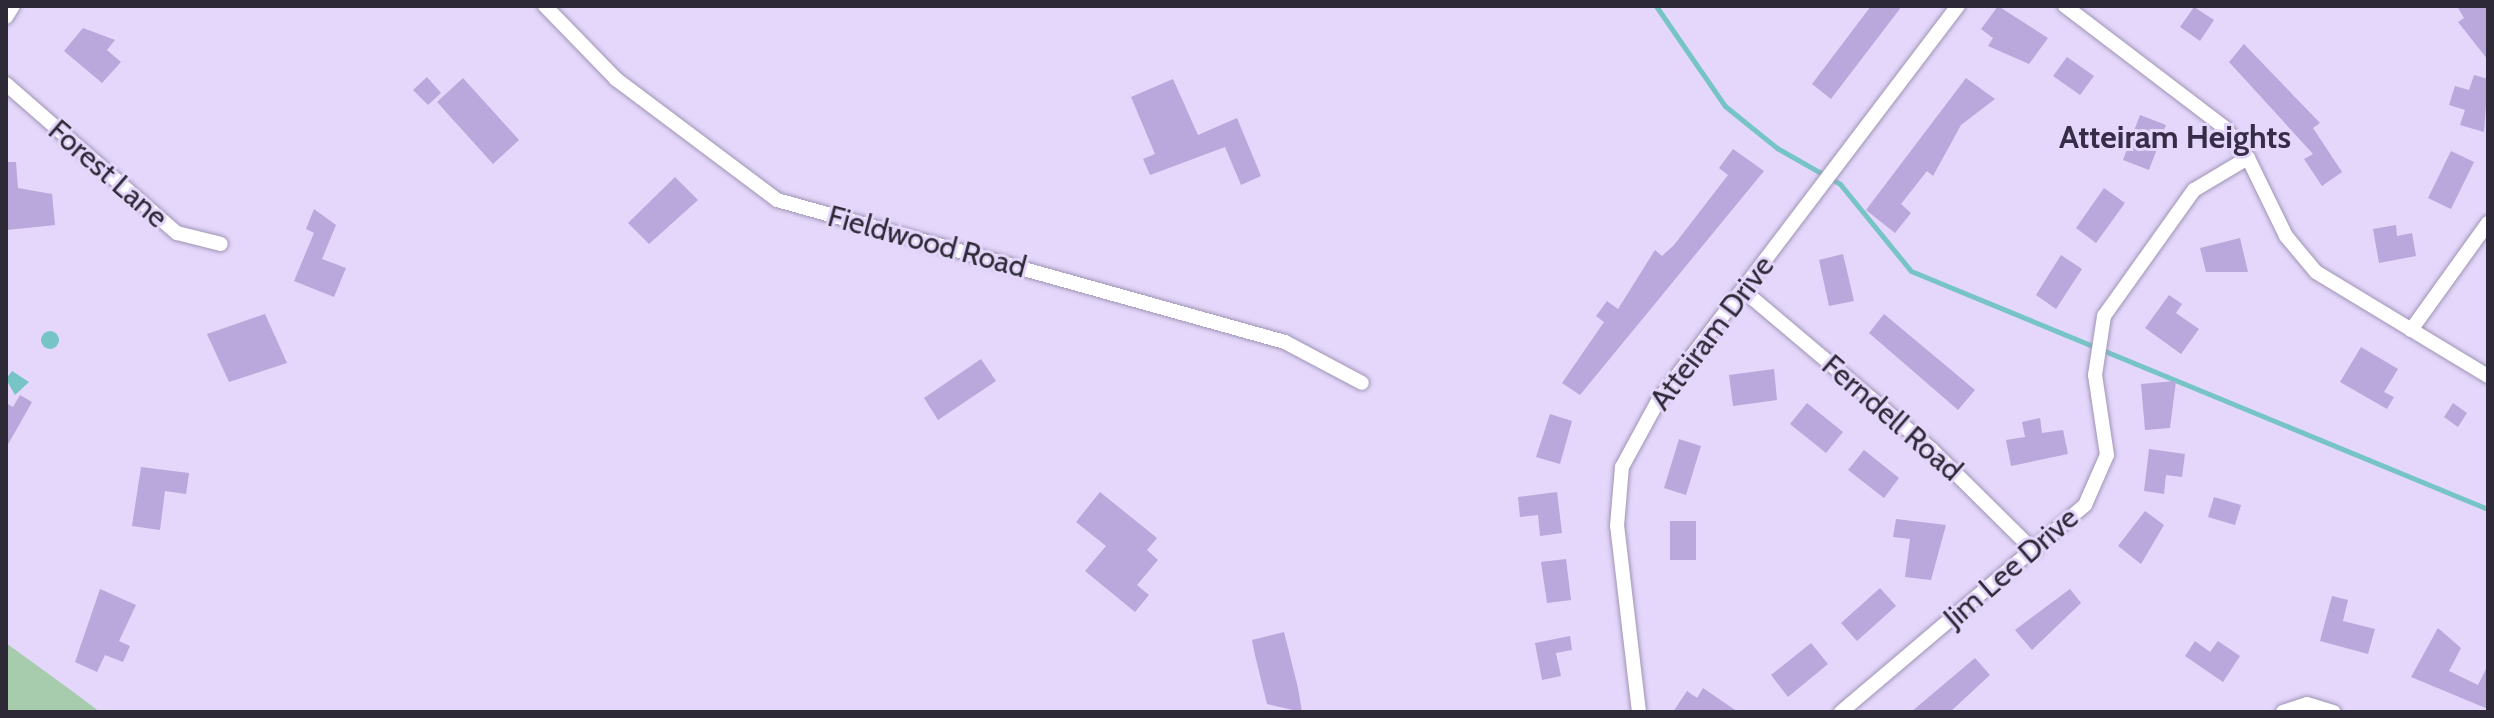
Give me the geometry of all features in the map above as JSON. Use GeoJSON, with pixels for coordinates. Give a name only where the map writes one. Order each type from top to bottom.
{"type":"FeatureCollection","features":[{"type":"Feature","properties":{"kind":"street"},"geometry":{"type":"LineString","coordinates":[[6,17],[13,6]]}},
{"type":"Feature","properties":{"kind":"street","name":"Fieldwood Road"},"geometry":{"type":"LineString","coordinates":[[545,6],[616,79],[777,200],[1285,342],[1362,383]]}},
{"type":"Feature","properties":{"kind":"street","name":"Atteiram Drive"},"geometry":{"type":"LineString","coordinates":[[1639,712],[1617,526],[1622,467],[1658,401],[1958,6]]}},
{"type":"Feature","properties":{"kind":"street"},"geometry":{"type":"LineString","coordinates":[[2065,6],[2206,111],[2248,158],[2301,257],[2411,330],[2488,376]]}},
{"type":"Feature","properties":{"kind":"street","name":"Forest Lane"},"geometry":{"type":"LineString","coordinates":[[6,84],[177,233],[221,244]]}},
{"type":"Feature","properties":{"kind":"street","name":"Jim Lee Drive"},"geometry":{"type":"LineString","coordinates":[[1841,712],[2074,517],[2103,475],[2095,375],[2104,316],[2194,190],[2248,158]]}},
{"type":"Feature","properties":{"kind":"street"},"geometry":{"type":"LineString","coordinates":[[2411,330],[2488,223]]}},
{"type":"Feature","properties":{"kind":"street","name":"Ferndell Road"},"geometry":{"type":"LineString","coordinates":[[1744,291],[1931,449],[2034,551]]}},
{"type":"Feature","properties":{"kind":"street"},"geometry":{"type":"LineString","coordinates":[[2283,712],[2307,704],[2334,712]]}},
{"type":"Feature","properties":{"kind":"shaded area"},"geometry":{"type":"Polygon","coordinates":[[[50,331],[59,340],[50,349],[41,340],[50,331]]]}},
{"type":"Feature","properties":{"kind":"shaded area"},"geometry":{"type":"Polygon","coordinates":[[[12,371],[29,382],[15,395],[6,379],[12,371]]]}},
{"type":"Feature","properties":{"kind":"shaded area"},"geometry":{"type":"Polygon","coordinates":[[[6,643],[72,691],[100,712],[6,712],[6,643]]]}},
{"type":"Feature","properties":{"kind":"building"},"geometry":{"type":"Polygon","coordinates":[[[1871,6],[1902,6],[1831,99],[1812,84],[1871,6]]]}},
{"type":"Feature","properties":{"kind":"building"},"geometry":{"type":"Polygon","coordinates":[[[1998,6],[2048,38],[2029,64],[1988,46],[1993,38],[1981,29],[1998,6]]]}},
{"type":"Feature","properties":{"kind":"building"},"geometry":{"type":"Polygon","coordinates":[[[2457,6],[2488,6],[2488,60],[2458,22],[2464,18],[2457,6]]]}},
{"type":"Feature","properties":{"kind":"building"},"geometry":{"type":"Polygon","coordinates":[[[2194,7],[2214,20],[2200,41],[2180,27],[2194,7]]]}},
{"type":"Feature","properties":{"kind":"building"},"geometry":{"type":"Polygon","coordinates":[[[83,28],[115,40],[107,50],[121,62],[102,83],[64,51],[83,28]]]}},
{"type":"Feature","properties":{"kind":"building"},"geometry":{"type":"Polygon","coordinates":[[[2244,44],[2320,123],[2313,128],[2342,172],[2322,186],[2304,159],[2313,154],[2229,62],[2244,44]]]}},
{"type":"Feature","properties":{"kind":"building"},"geometry":{"type":"Polygon","coordinates":[[[2067,57],[2094,76],[2080,95],[2053,76],[2067,57]]]}},
{"type":"Feature","properties":{"kind":"building"},"geometry":{"type":"Polygon","coordinates":[[[2474,75],[2488,79],[2484,132],[2460,125],[2465,110],[2449,105],[2455,86],[2469,90],[2474,75]]]}},
{"type":"Feature","properties":{"kind":"building"},"geometry":{"type":"Polygon","coordinates":[[[427,77],[441,93],[428,105],[413,90],[427,77]]]}},
{"type":"Feature","properties":{"kind":"building"},"geometry":{"type":"Polygon","coordinates":[[[463,78],[519,140],[493,164],[437,102],[463,78]]]}},
{"type":"Feature","properties":{"kind":"building"},"geometry":{"type":"Polygon","coordinates":[[[1966,78],[1995,99],[1961,125],[1933,176],[1927,171],[1901,204],[1911,213],[1895,233],[1866,210],[1966,78]]]}},
{"type":"Feature","properties":{"kind":"building"},"geometry":{"type":"Polygon","coordinates":[[[1173,79],[1198,135],[1237,118],[1261,176],[1241,185],[1225,147],[1150,175],[1143,159],[1155,154],[1131,97],[1173,79]]]}},
{"type":"Feature","properties":{"kind":"building"},"geometry":{"type":"Polygon","coordinates":[[[2140,115],[2166,125],[2149,170],[2123,160],[2140,115]]]}},
{"type":"Feature","properties":{"kind":"building"},"geometry":{"type":"Polygon","coordinates":[[[1733,149],[1764,171],[1580,395],[1562,383],[1604,322],[1596,316],[1607,301],[1618,309],[1655,250],[1662,256],[1674,245],[1728,175],[1719,168],[1733,149]]]}},
{"type":"Feature","properties":{"kind":"building"},"geometry":{"type":"Polygon","coordinates":[[[2451,151],[2474,162],[2451,209],[2428,198],[2451,151]]]}},
{"type":"Feature","properties":{"kind":"building"},"geometry":{"type":"Polygon","coordinates":[[[6,162],[16,162],[18,188],[52,194],[55,225],[7,230],[6,162]]]}},
{"type":"Feature","properties":{"kind":"building"},"geometry":{"type":"Polygon","coordinates":[[[675,177],[698,200],[649,244],[628,223],[675,177]]]}},
{"type":"Feature","properties":{"kind":"building"},"geometry":{"type":"Polygon","coordinates":[[[2104,188],[2125,203],[2096,243],[2076,228],[2104,188]]]}},
{"type":"Feature","properties":{"kind":"building"},"geometry":{"type":"Polygon","coordinates":[[[314,209],[336,225],[322,259],[346,268],[334,297],[294,281],[314,233],[306,229],[314,209]]]}},
{"type":"Feature","properties":{"kind":"building"},"geometry":{"type":"Polygon","coordinates":[[[2396,225],[2397,236],[2412,233],[2416,256],[2379,263],[2373,229],[2396,225]]]}},
{"type":"Feature","properties":{"kind":"building"},"geometry":{"type":"Polygon","coordinates":[[[2240,238],[2248,272],[2206,272],[2200,248],[2240,238]]]}},
{"type":"Feature","properties":{"kind":"building"},"geometry":{"type":"Polygon","coordinates":[[[1843,254],[1854,301],[1829,306],[1819,260],[1843,254]]]}},
{"type":"Feature","properties":{"kind":"building"},"geometry":{"type":"Polygon","coordinates":[[[2061,255],[2082,269],[2056,309],[2036,295],[2061,255]]]}},
{"type":"Feature","properties":{"kind":"building"},"geometry":{"type":"Polygon","coordinates":[[[2169,295],[2182,304],[2176,313],[2199,329],[2181,354],[2145,328],[2169,295]]]}},
{"type":"Feature","properties":{"kind":"building"},"geometry":{"type":"Polygon","coordinates":[[[265,314],[287,363],[229,382],[207,334],[265,314]]]}},
{"type":"Feature","properties":{"kind":"building"},"geometry":{"type":"Polygon","coordinates":[[[1884,314],[1975,390],[1958,410],[1869,333],[1884,314]]]}},
{"type":"Feature","properties":{"kind":"building"},"geometry":{"type":"Polygon","coordinates":[[[2361,347],[2398,369],[2384,392],[2394,397],[2387,409],[2340,382],[2361,347]]]}},
{"type":"Feature","properties":{"kind":"building"},"geometry":{"type":"Polygon","coordinates":[[[981,359],[996,381],[938,420],[924,398],[981,359]]]}},
{"type":"Feature","properties":{"kind":"building"},"geometry":{"type":"Polygon","coordinates":[[[1774,369],[1777,400],[1733,406],[1729,375],[1774,369]]]}},
{"type":"Feature","properties":{"kind":"building"},"geometry":{"type":"Polygon","coordinates":[[[2176,381],[2170,428],[2145,430],[2141,384],[2176,381]]]}},
{"type":"Feature","properties":{"kind":"building"},"geometry":{"type":"Polygon","coordinates":[[[20,395],[32,402],[6,448],[6,403],[13,407],[20,395]]]}},
{"type":"Feature","properties":{"kind":"building"},"geometry":{"type":"Polygon","coordinates":[[[1807,403],[1843,432],[1826,453],[1790,424],[1807,403]]]}},
{"type":"Feature","properties":{"kind":"building"},"geometry":{"type":"Polygon","coordinates":[[[2453,403],[2467,413],[2458,427],[2444,417],[2453,403]]]}},
{"type":"Feature","properties":{"kind":"building"},"geometry":{"type":"Polygon","coordinates":[[[1550,414],[1572,421],[1560,464],[1536,457],[1550,414]]]}},
{"type":"Feature","properties":{"kind":"building"},"geometry":{"type":"Polygon","coordinates":[[[2040,418],[2042,433],[2063,430],[2068,454],[2011,466],[2006,440],[2025,437],[2022,422],[2040,418]]]}},
{"type":"Feature","properties":{"kind":"building"},"geometry":{"type":"Polygon","coordinates":[[[1679,439],[1701,446],[1686,495],[1664,488],[1679,439]]]}},
{"type":"Feature","properties":{"kind":"building"},"geometry":{"type":"Polygon","coordinates":[[[2149,449],[2185,454],[2182,477],[2166,475],[2164,494],[2144,491],[2149,449]]]}},
{"type":"Feature","properties":{"kind":"building"},"geometry":{"type":"Polygon","coordinates":[[[1864,450],[1899,478],[1884,498],[1848,470],[1864,450]]]}},
{"type":"Feature","properties":{"kind":"building"},"geometry":{"type":"Polygon","coordinates":[[[141,467],[189,473],[186,494],[165,491],[160,530],[132,526],[141,467]]]}},
{"type":"Feature","properties":{"kind":"building"},"geometry":{"type":"Polygon","coordinates":[[[1100,492],[1157,538],[1147,550],[1158,560],[1137,585],[1149,595],[1135,612],[1085,571],[1106,546],[1076,522],[1100,492]]]}},
{"type":"Feature","properties":{"kind":"building"},"geometry":{"type":"Polygon","coordinates":[[[1557,492],[1562,533],[1540,536],[1538,515],[1520,517],[1518,497],[1557,492]]]}},
{"type":"Feature","properties":{"kind":"building"},"geometry":{"type":"Polygon","coordinates":[[[2214,497],[2241,505],[2235,525],[2208,517],[2214,497]]]}},
{"type":"Feature","properties":{"kind":"building"},"geometry":{"type":"Polygon","coordinates":[[[2145,511],[2164,525],[2141,564],[2118,546],[2145,511]]]}},
{"type":"Feature","properties":{"kind":"building"},"geometry":{"type":"Polygon","coordinates":[[[1896,519],[1946,525],[1931,580],[1905,577],[1910,539],[1893,537],[1896,519]]]}},
{"type":"Feature","properties":{"kind":"building"},"geometry":{"type":"Polygon","coordinates":[[[1670,521],[1696,521],[1696,560],[1670,560],[1670,521]]]}},
{"type":"Feature","properties":{"kind":"building"},"geometry":{"type":"Polygon","coordinates":[[[1566,559],[1571,600],[1547,603],[1541,562],[1566,559]]]}},
{"type":"Feature","properties":{"kind":"building"},"geometry":{"type":"Polygon","coordinates":[[[1880,588],[1896,606],[1857,641],[1841,623],[1880,588]]]}},
{"type":"Feature","properties":{"kind":"building"},"geometry":{"type":"Polygon","coordinates":[[[100,589],[136,605],[119,641],[130,646],[123,662],[105,655],[97,672],[75,662],[100,589]]]}},
{"type":"Feature","properties":{"kind":"building"},"geometry":{"type":"Polygon","coordinates":[[[2070,589],[2081,603],[2032,650],[2015,630],[2070,589]]]}},
{"type":"Feature","properties":{"kind":"building"},"geometry":{"type":"Polygon","coordinates":[[[2332,596],[2348,600],[2343,621],[2375,629],[2368,654],[2320,641],[2332,596]]]}},
{"type":"Feature","properties":{"kind":"building"},"geometry":{"type":"Polygon","coordinates":[[[2438,628],[2461,648],[2449,671],[2478,685],[2488,665],[2488,709],[2411,677],[2438,628]]]}},
{"type":"Feature","properties":{"kind":"building"},"geometry":{"type":"Polygon","coordinates":[[[1284,632],[1302,712],[1267,704],[1255,655],[1252,640],[1284,632]]]}},
{"type":"Feature","properties":{"kind":"building"},"geometry":{"type":"Polygon","coordinates":[[[1570,636],[1572,650],[1556,653],[1561,676],[1542,680],[1535,643],[1570,636]]]}},
{"type":"Feature","properties":{"kind":"building"},"geometry":{"type":"Polygon","coordinates":[[[2195,641],[2210,652],[2218,641],[2240,656],[2223,682],[2185,656],[2195,641]]]}},
{"type":"Feature","properties":{"kind":"building"},"geometry":{"type":"Polygon","coordinates":[[[1811,643],[1828,664],[1788,697],[1771,675],[1811,643]]]}},
{"type":"Feature","properties":{"kind":"building"},"geometry":{"type":"Polygon","coordinates":[[[1975,658],[1990,675],[1950,712],[1911,712],[1975,658]]]}},
{"type":"Feature","properties":{"kind":"building"},"geometry":{"type":"Polygon","coordinates":[[[1703,688],[1738,712],[1673,712],[1687,691],[1697,698],[1703,688]]]}},
{"type":"Feature","properties":{"kind":"waterway"},"geometry":{"type":"LineString","coordinates":[[1656,6],[1725,106],[1777,148],[1840,184],[1911,271],[2488,509]]}},
{"type":"Feature","properties":{"kind":"district","name":"Atteiram Heights"},"geometry":{"type":"Point","coordinates":[2175,137]}}]}
